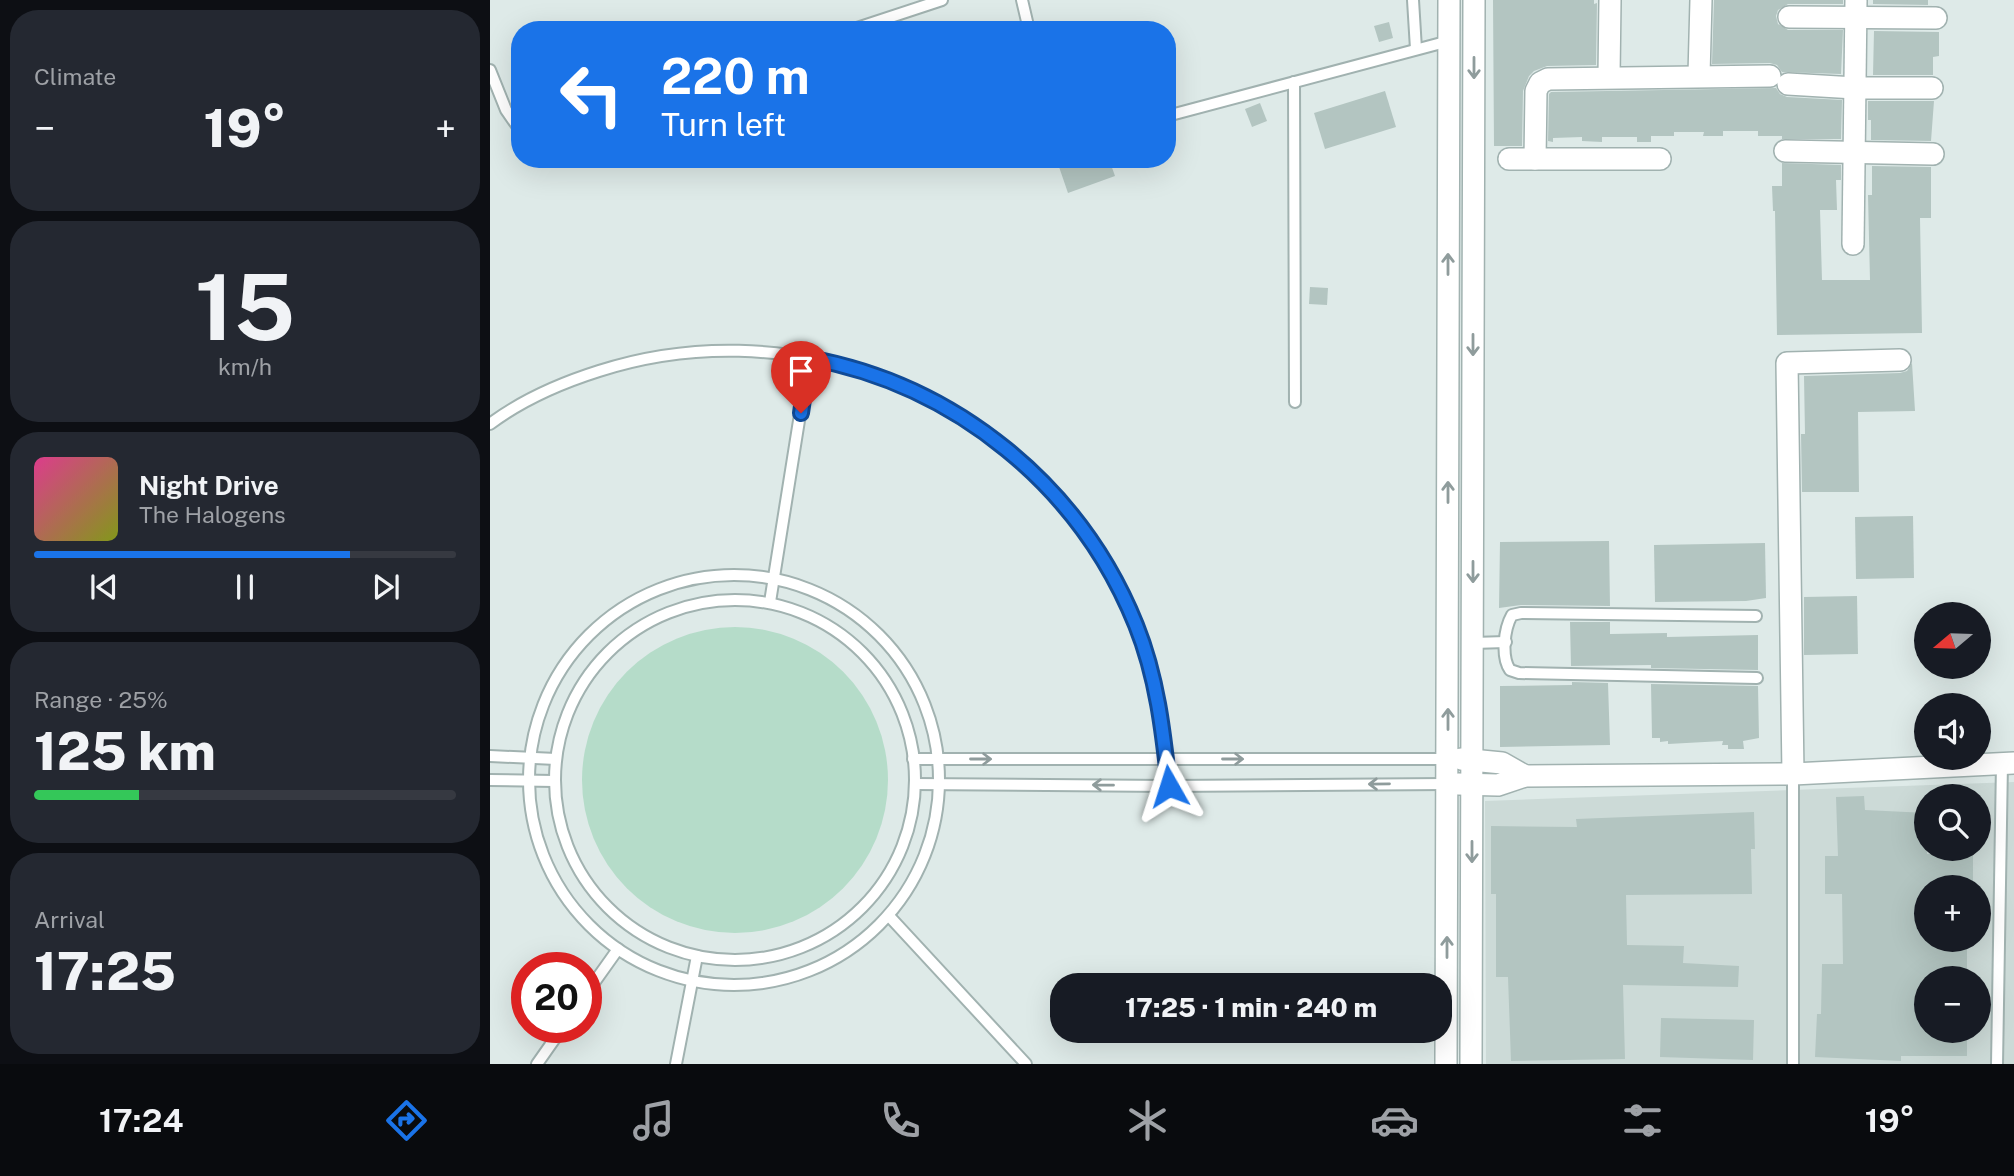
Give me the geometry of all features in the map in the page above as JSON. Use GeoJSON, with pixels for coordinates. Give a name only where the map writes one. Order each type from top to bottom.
{"type":"FeatureCollection","features":[{"type":"Feature","properties":{"kind":"street"},"geometry":{"type":"LineString","coordinates":[[1447,1064],[1449,0]]}},
{"type":"Feature","properties":{"kind":"street"},"geometry":{"type":"LineString","coordinates":[[1471,1064],[1474,0]]}},
{"type":"Feature","properties":{"kind":"street"},"geometry":{"type":"LineString","coordinates":[[1609,76],[1610,0]]}},
{"type":"Feature","properties":{"kind":"street"},"geometry":{"type":"LineString","coordinates":[[1699,75],[1701,0]]}},
{"type":"Feature","properties":{"kind":"street"},"geometry":{"type":"LineString","coordinates":[[1853,244],[1856,9]]}},
{"type":"Feature","properties":{"kind":"street"},"geometry":{"type":"LineString","coordinates":[[1789,17],[1856,9],[1936,18]]}},
{"type":"Feature","properties":{"kind":"street"},"geometry":{"type":"LineString","coordinates":[[1535,159],[1536,91],[1539,83],[1548,79],[1699,75],[1855,88],[1932,88]]}},
{"type":"Feature","properties":{"kind":"street"},"geometry":{"type":"LineString","coordinates":[[1785,151],[1933,154]]}},
{"type":"Feature","properties":{"kind":"street"},"geometry":{"type":"LineString","coordinates":[[1509,159],[1660,159]]}},
{"type":"Feature","properties":{"kind":"street"},"geometry":{"type":"LineString","coordinates":[[1793,774],[1787,363],[1900,360]]}},
{"type":"Feature","properties":{"kind":"street"},"geometry":{"type":"LineString","coordinates":[[1448,759],[1502,763],[1525,776]]}},
{"type":"Feature","properties":{"kind":"street"},"geometry":{"type":"LineString","coordinates":[[1447,784],[1498,785],[1525,776],[1793,774],[2008,763]]}},
{"type":"Feature","properties":{"kind":"lane"},"geometry":{"type":"LineString","coordinates":[[878,21],[942,0]]}},
{"type":"Feature","properties":{"kind":"lane"},"geometry":{"type":"LineString","coordinates":[[1022,0],[1027,21]]}},
{"type":"Feature","properties":{"kind":"lane"},"geometry":{"type":"LineString","coordinates":[[1413,0],[1416,49]]}},
{"type":"Feature","properties":{"kind":"lane"},"geometry":{"type":"LineString","coordinates":[[1176,114],[1449,41]]}},
{"type":"Feature","properties":{"kind":"lane"},"geometry":{"type":"LineString","coordinates":[[490,70],[511,117]]}},
{"type":"Feature","properties":{"kind":"lane"},"geometry":{"type":"LineString","coordinates":[[1294,82],[1295,402]]}},
{"type":"Feature","properties":{"kind":"lane"},"geometry":{"type":"LineString","coordinates":[[490,424],[536,396],[578,378],[620,364],[709,350],[754,350],[844,364],[886,378],[928,397],[967,419],[1004,446],[1060,501],[1095,546],[1118,585],[1151,670],[1169,786]]}},
{"type":"Feature","properties":{"kind":"lane"},"geometry":{"type":"LineString","coordinates":[[770,602],[809,358]]}},
{"type":"Feature","properties":{"kind":"lane"},"geometry":{"type":"LineString","coordinates":[[739,574],[775,578],[809,588],[841,604],[870,625],[895,651],[915,681],[929,715],[938,759],[940,784],[935,827],[907,890],[889,916],[863,941],[833,961],[798,978],[765,984],[730,986],[692,981],[660,972],[618,949],[574,908],[554,878],[540,845],[528,780],[529,756],[543,704],[559,672],[576,647],[606,619],[636,598],[680,581],[703,576],[739,574]]}},
{"type":"Feature","properties":{"kind":"lane"},"geometry":{"type":"LineString","coordinates":[[738,598],[770,602],[800,611],[828,625],[854,644],[876,667],[893,693],[905,722],[915,783],[912,816],[903,846],[889,875],[870,900],[848,922],[802,948],[762,959],[730,961],[697,956],[669,949],[641,934],[615,916],[594,893],[576,866],[564,837],[556,807],[556,759],[566,713],[580,685],[599,660],[622,638],[648,621],[677,608],[707,600],[738,598]]}},
{"type":"Feature","properties":{"kind":"lane"},"geometry":{"type":"LineString","coordinates":[[1756,615],[1521,613],[1512,615],[1507,624],[1506,664],[1510,670],[1519,673],[1757,678]]}},
{"type":"Feature","properties":{"kind":"lane"},"geometry":{"type":"LineString","coordinates":[[1472,643],[1506,642]]}},
{"type":"Feature","properties":{"kind":"lane"},"geometry":{"type":"LineString","coordinates":[[490,756],[556,759]]}},
{"type":"Feature","properties":{"kind":"lane"},"geometry":{"type":"LineString","coordinates":[[913,759],[1448,759]]}},
{"type":"Feature","properties":{"kind":"lane"},"geometry":{"type":"LineString","coordinates":[[1997,1064],[2008,763]]}},
{"type":"Feature","properties":{"kind":"lane"},"geometry":{"type":"LineString","coordinates":[[1793,774],[1793,1064]]}},
{"type":"Feature","properties":{"kind":"lane"},"geometry":{"type":"LineString","coordinates":[[490,780],[554,780]]}},
{"type":"Feature","properties":{"kind":"lane"},"geometry":{"type":"LineString","coordinates":[[915,783],[1169,786],[1447,784]]}},
{"type":"Feature","properties":{"kind":"lane"},"geometry":{"type":"LineString","coordinates":[[889,916],[1026,1064]]}},
{"type":"Feature","properties":{"kind":"lane"},"geometry":{"type":"LineString","coordinates":[[602,972],[618,949]]}},
{"type":"Feature","properties":{"kind":"lane"},"geometry":{"type":"LineString","coordinates":[[676,1064],[697,956]]}},
{"type":"Feature","properties":{"kind":"lane"},"geometry":{"type":"LineString","coordinates":[[537,1064],[552,1043]]}},
{"type":"Feature","properties":{"kind":"shaded area"},"geometry":{"type":"Polygon","coordinates":[[[2014,782],[2014,1064],[1486,1064],[1485,801],[1914,786],[1914,861],[1991,861],[1991,784],[1958,784],[2014,782]]]}},
{"type":"Feature","properties":{"kind":"green space"},"geometry":{"type":"Polygon","coordinates":[[[735,627],[765,630],[794,639],[820,653],[843,672],[862,695],[876,721],[885,750],[888,780],[885,810],[876,839],[862,865],[843,888],[820,907],[794,921],[765,930],[735,933],[705,930],[676,921],[650,907],[627,888],[608,865],[594,839],[585,810],[582,780],[585,750],[594,721],[608,695],[627,672],[650,653],[676,639],[705,630],[735,627]]]}},
{"type":"Feature","properties":{"kind":"building"},"geometry":{"type":"Polygon","coordinates":[[[1493,0],[1594,0],[1594,4],[1597,3],[1596,65],[1547,66],[1529,76],[1523,91],[1522,146],[1494,146],[1493,0]]]}},
{"type":"Feature","properties":{"kind":"building"},"geometry":{"type":"Polygon","coordinates":[[[1714,0],[1843,0],[1843,4],[1788,4],[1778,10],[1776,16],[1778,24],[1788,30],[1843,30],[1841,74],[1782,72],[1777,65],[1770,63],[1712,64],[1714,0]]]}},
{"type":"Feature","properties":{"kind":"building"},"geometry":{"type":"Polygon","coordinates":[[[1873,0],[1928,0],[1928,5],[1873,4],[1873,0]]]}},
{"type":"Feature","properties":{"kind":"building"},"geometry":{"type":"Polygon","coordinates":[[[1389,22],[1393,38],[1379,42],[1374,26],[1389,22]]]}},
{"type":"Feature","properties":{"kind":"building"},"geometry":{"type":"Polygon","coordinates":[[[1874,31],[1939,32],[1939,56],[1933,57],[1933,75],[1873,75],[1874,31]]]}},
{"type":"Feature","properties":{"kind":"building"},"geometry":{"type":"Polygon","coordinates":[[[1776,88],[1780,94],[1787,97],[1842,100],[1841,139],[1782,139],[1782,136],[1758,136],[1758,131],[1723,131],[1723,136],[1703,136],[1704,132],[1674,132],[1674,136],[1651,136],[1651,142],[1637,142],[1637,137],[1602,137],[1602,142],[1582,141],[1582,137],[1553,138],[1553,142],[1548,141],[1551,92],[1776,88]]]}},
{"type":"Feature","properties":{"kind":"building"},"geometry":{"type":"Polygon","coordinates":[[[1385,91],[1396,127],[1325,149],[1314,113],[1385,91]]]}},
{"type":"Feature","properties":{"kind":"building"},"geometry":{"type":"Polygon","coordinates":[[[1868,101],[1934,101],[1931,141],[1871,140],[1868,101]]]}},
{"type":"Feature","properties":{"kind":"building"},"geometry":{"type":"Polygon","coordinates":[[[1260,103],[1267,121],[1252,127],[1245,109],[1260,103]]]}},
{"type":"Feature","properties":{"kind":"building"},"geometry":{"type":"Polygon","coordinates":[[[1782,163],[1841,165],[1841,180],[1836,180],[1837,210],[1820,210],[1822,280],[1870,280],[1868,195],[1872,195],[1872,166],[1931,167],[1931,218],[1920,218],[1922,333],[1777,335],[1775,211],[1772,186],[1782,186],[1782,163]]]}},
{"type":"Feature","properties":{"kind":"building"},"geometry":{"type":"Polygon","coordinates":[[[1059,168],[1112,168],[1115,176],[1068,193],[1059,168]]]}},
{"type":"Feature","properties":{"kind":"building"},"geometry":{"type":"Polygon","coordinates":[[[1310,287],[1328,288],[1327,305],[1309,304],[1310,287]]]}},
{"type":"Feature","properties":{"kind":"building"},"geometry":{"type":"Polygon","coordinates":[[[1912,363],[1915,411],[1858,412],[1859,492],[1802,492],[1804,376],[1900,373],[1907,371],[1912,363]]]}},
{"type":"Feature","properties":{"kind":"building"},"geometry":{"type":"Polygon","coordinates":[[[1913,516],[1914,578],[1856,579],[1855,517],[1913,516]]]}},
{"type":"Feature","properties":{"kind":"building"},"geometry":{"type":"Polygon","coordinates":[[[1609,541],[1610,606],[1521,605],[1499,608],[1500,542],[1609,541]]]}},
{"type":"Feature","properties":{"kind":"building"},"geometry":{"type":"Polygon","coordinates":[[[1765,543],[1766,598],[1746,601],[1655,602],[1654,545],[1765,543]]]}},
{"type":"Feature","properties":{"kind":"building"},"geometry":{"type":"Polygon","coordinates":[[[1857,596],[1858,654],[1804,655],[1804,597],[1857,596]]]}},
{"type":"Feature","properties":{"kind":"building"},"geometry":{"type":"Polygon","coordinates":[[[1570,622],[1610,622],[1610,634],[1667,633],[1667,637],[1758,635],[1758,670],[1651,668],[1651,665],[1571,666],[1570,622]]]}},
{"type":"Feature","properties":{"kind":"building"},"geometry":{"type":"Polygon","coordinates":[[[1572,682],[1608,683],[1610,745],[1500,747],[1500,686],[1572,685],[1572,682]]]}},
{"type":"Feature","properties":{"kind":"building"},"geometry":{"type":"Polygon","coordinates":[[[1651,684],[1758,686],[1759,738],[1743,741],[1744,749],[1728,749],[1728,745],[1722,745],[1723,741],[1668,744],[1668,741],[1660,742],[1660,738],[1652,738],[1651,684]]]}},
{"type":"Feature","properties":{"kind":"building"},"geometry":{"type":"Polygon","coordinates":[[[1864,796],[1865,810],[1914,812],[1914,861],[1973,861],[1973,875],[1914,875],[1914,952],[1967,952],[1967,966],[1914,966],[1914,1043],[1967,1043],[1967,1056],[1901,1056],[1901,1061],[1815,1057],[1817,1014],[1821,1014],[1822,964],[1843,964],[1842,894],[1825,894],[1825,856],[1838,856],[1836,797],[1864,796]]]}},
{"type":"Feature","properties":{"kind":"building"},"geometry":{"type":"Polygon","coordinates":[[[1754,812],[1752,894],[1626,895],[1627,945],[1684,946],[1683,963],[1739,966],[1738,987],[1623,985],[1625,1059],[1511,1061],[1508,977],[1496,977],[1496,894],[1491,894],[1491,826],[1577,827],[1576,819],[1754,812]]]}},
{"type":"Feature","properties":{"kind":"building"},"geometry":{"type":"Polygon","coordinates":[[[1661,1018],[1754,1020],[1753,1060],[1660,1057],[1661,1018]]]}},
{"type":"Feature","properties":{"kind":"route"},"geometry":{"type":"LineString","coordinates":[[801,413],[809,358],[844,364],[886,378],[967,419],[1004,446],[1037,476],[1068,510],[1095,546],[1118,585],[1136,626],[1151,670],[1161,714],[1169,786]]}}]}
